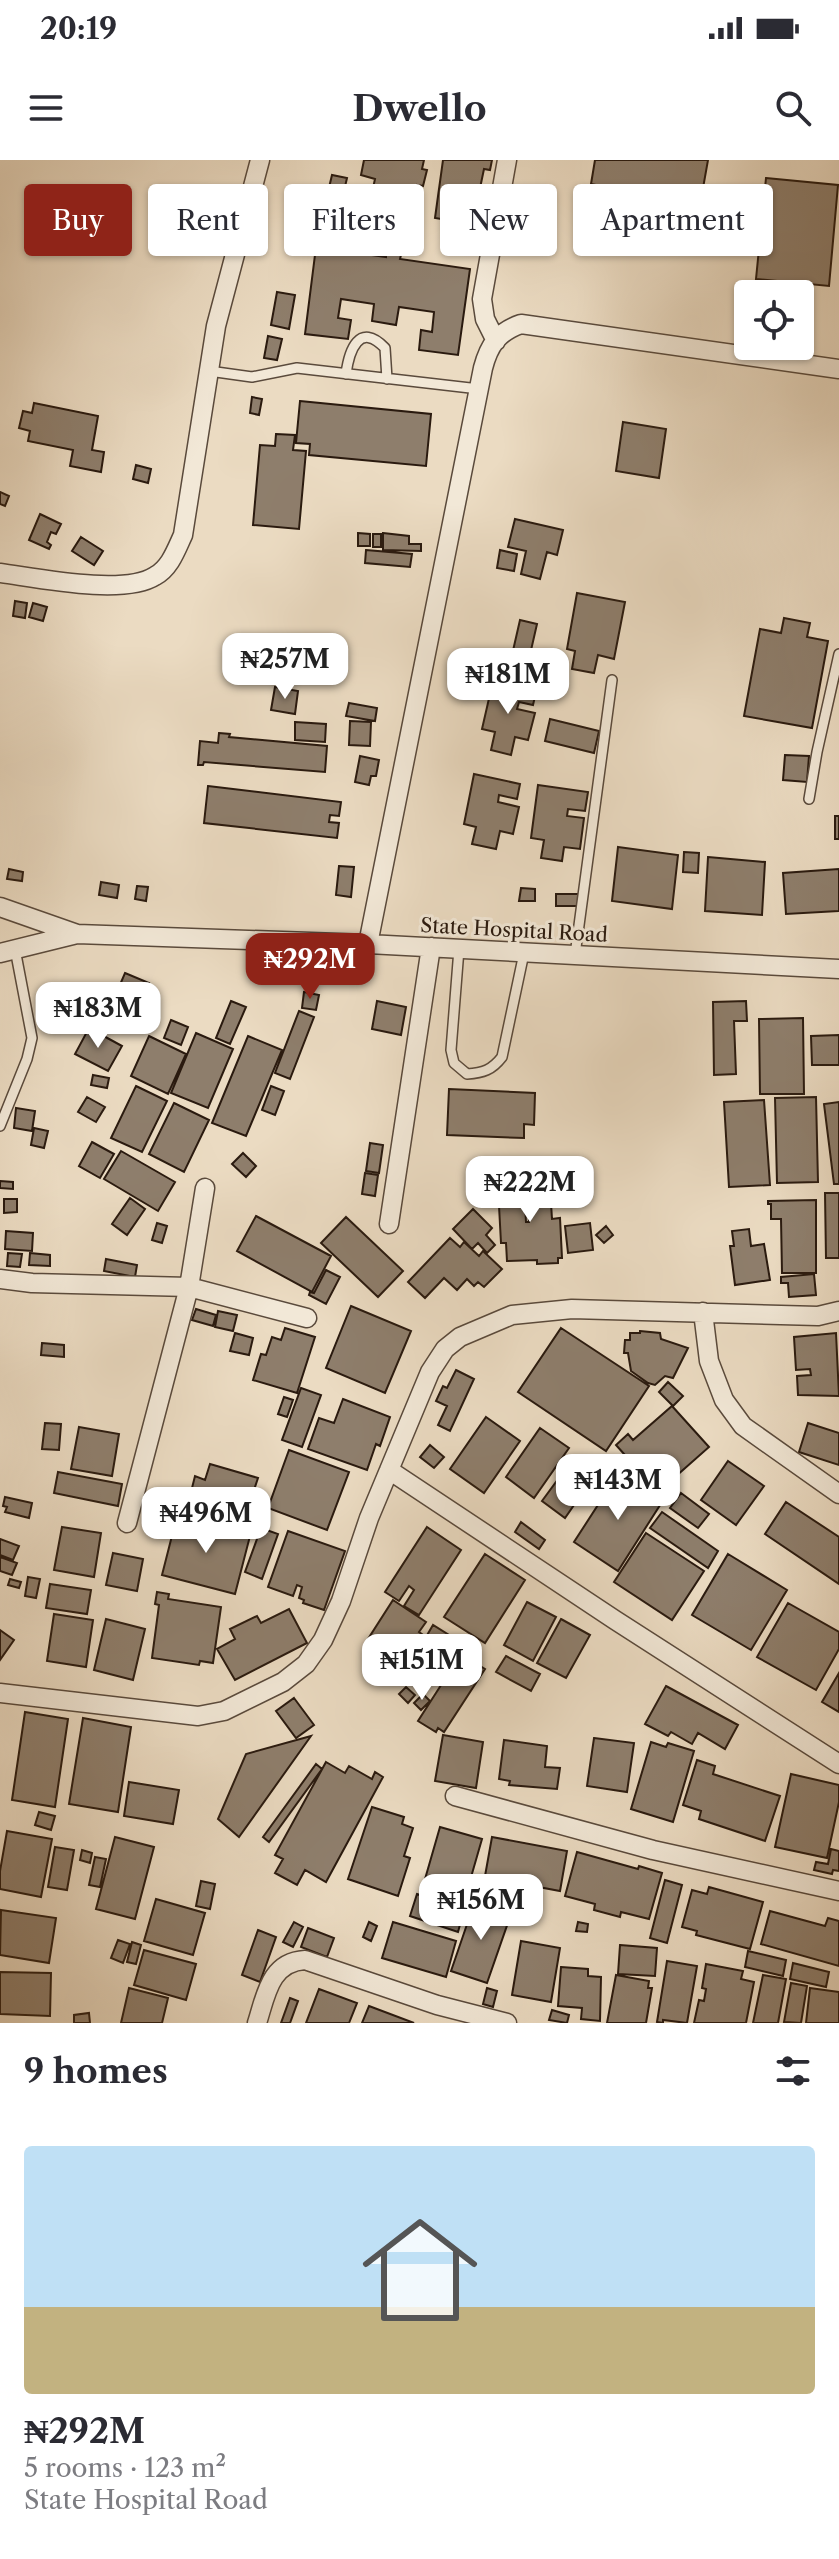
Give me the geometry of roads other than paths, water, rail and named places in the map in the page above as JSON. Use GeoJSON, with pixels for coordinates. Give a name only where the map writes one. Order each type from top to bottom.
{"type":"FeatureCollection","features":[{"type":"Feature","properties":{"kind":"street"},"geometry":{"type":"LineString","coordinates":[[0,573],[130,586],[157,576],[173,558],[183,535],[216,326],[260,160]]}},
{"type":"Feature","properties":{"kind":"street"},"geometry":{"type":"LineString","coordinates":[[496,341],[485,319],[482,299],[507,160]]}},
{"type":"Feature","properties":{"kind":"street"},"geometry":{"type":"LineString","coordinates":[[368,944],[488,350],[504,331],[521,324],[839,369]]}},
{"type":"Feature","properties":{"kind":"street","name":"State Hospital Road"},"geometry":{"type":"LineString","coordinates":[[0,907],[77,934],[368,944],[839,969]]}},
{"type":"Feature","properties":{"kind":"street"},"geometry":{"type":"LineString","coordinates":[[8,951],[77,934]]}},
{"type":"Feature","properties":{"kind":"street"},"geometry":{"type":"LineString","coordinates":[[389,1224],[431,947]]}},
{"type":"Feature","properties":{"kind":"street"},"geometry":{"type":"LineString","coordinates":[[127,1523],[189,1287],[205,1188]]}},
{"type":"Feature","properties":{"kind":"street"},"geometry":{"type":"LineString","coordinates":[[0,1279],[32,1283],[189,1287],[307,1318]]}},
{"type":"Feature","properties":{"kind":"street"},"geometry":{"type":"LineString","coordinates":[[0,1693],[198,1716],[224,1711],[283,1682],[306,1664],[333,1623],[369,1518],[430,1372],[445,1349],[484,1325],[512,1315],[572,1309],[818,1316],[839,1311]]}},
{"type":"Feature","properties":{"kind":"street"},"geometry":{"type":"LineString","coordinates":[[703,1312],[709,1361],[724,1400],[743,1426],[839,1494]]}},
{"type":"Feature","properties":{"kind":"street"},"geometry":{"type":"LineString","coordinates":[[389,1470],[839,1764]]}},
{"type":"Feature","properties":{"kind":"street"},"geometry":{"type":"LineString","coordinates":[[455,1796],[653,1850],[839,1891]]}},
{"type":"Feature","properties":{"kind":"street"},"geometry":{"type":"LineString","coordinates":[[257,2023],[274,1976],[292,1961],[305,1960],[435,2014],[507,2023]]}},
{"type":"Feature","properties":{"kind":"lane"},"geometry":{"type":"LineString","coordinates":[[346,374],[351,349],[360,340],[370,339],[385,348],[388,354],[387,379]]}},
{"type":"Feature","properties":{"kind":"lane"},"geometry":{"type":"LineString","coordinates":[[209,371],[252,377],[297,368],[479,389]]}},
{"type":"Feature","properties":{"kind":"lane"},"geometry":{"type":"LineString","coordinates":[[809,799],[839,654]]}},
{"type":"Feature","properties":{"kind":"lane"},"geometry":{"type":"LineString","coordinates":[[575,955],[612,680]]}},
{"type":"Feature","properties":{"kind":"lane"},"geometry":{"type":"LineString","coordinates":[[459,949],[451,1050],[454,1063],[467,1074],[483,1073],[502,1057],[524,953]]}},
{"type":"Feature","properties":{"kind":"lane"},"geometry":{"type":"LineString","coordinates":[[0,1126],[27,1059],[32,1038],[8,951]]}}]}
